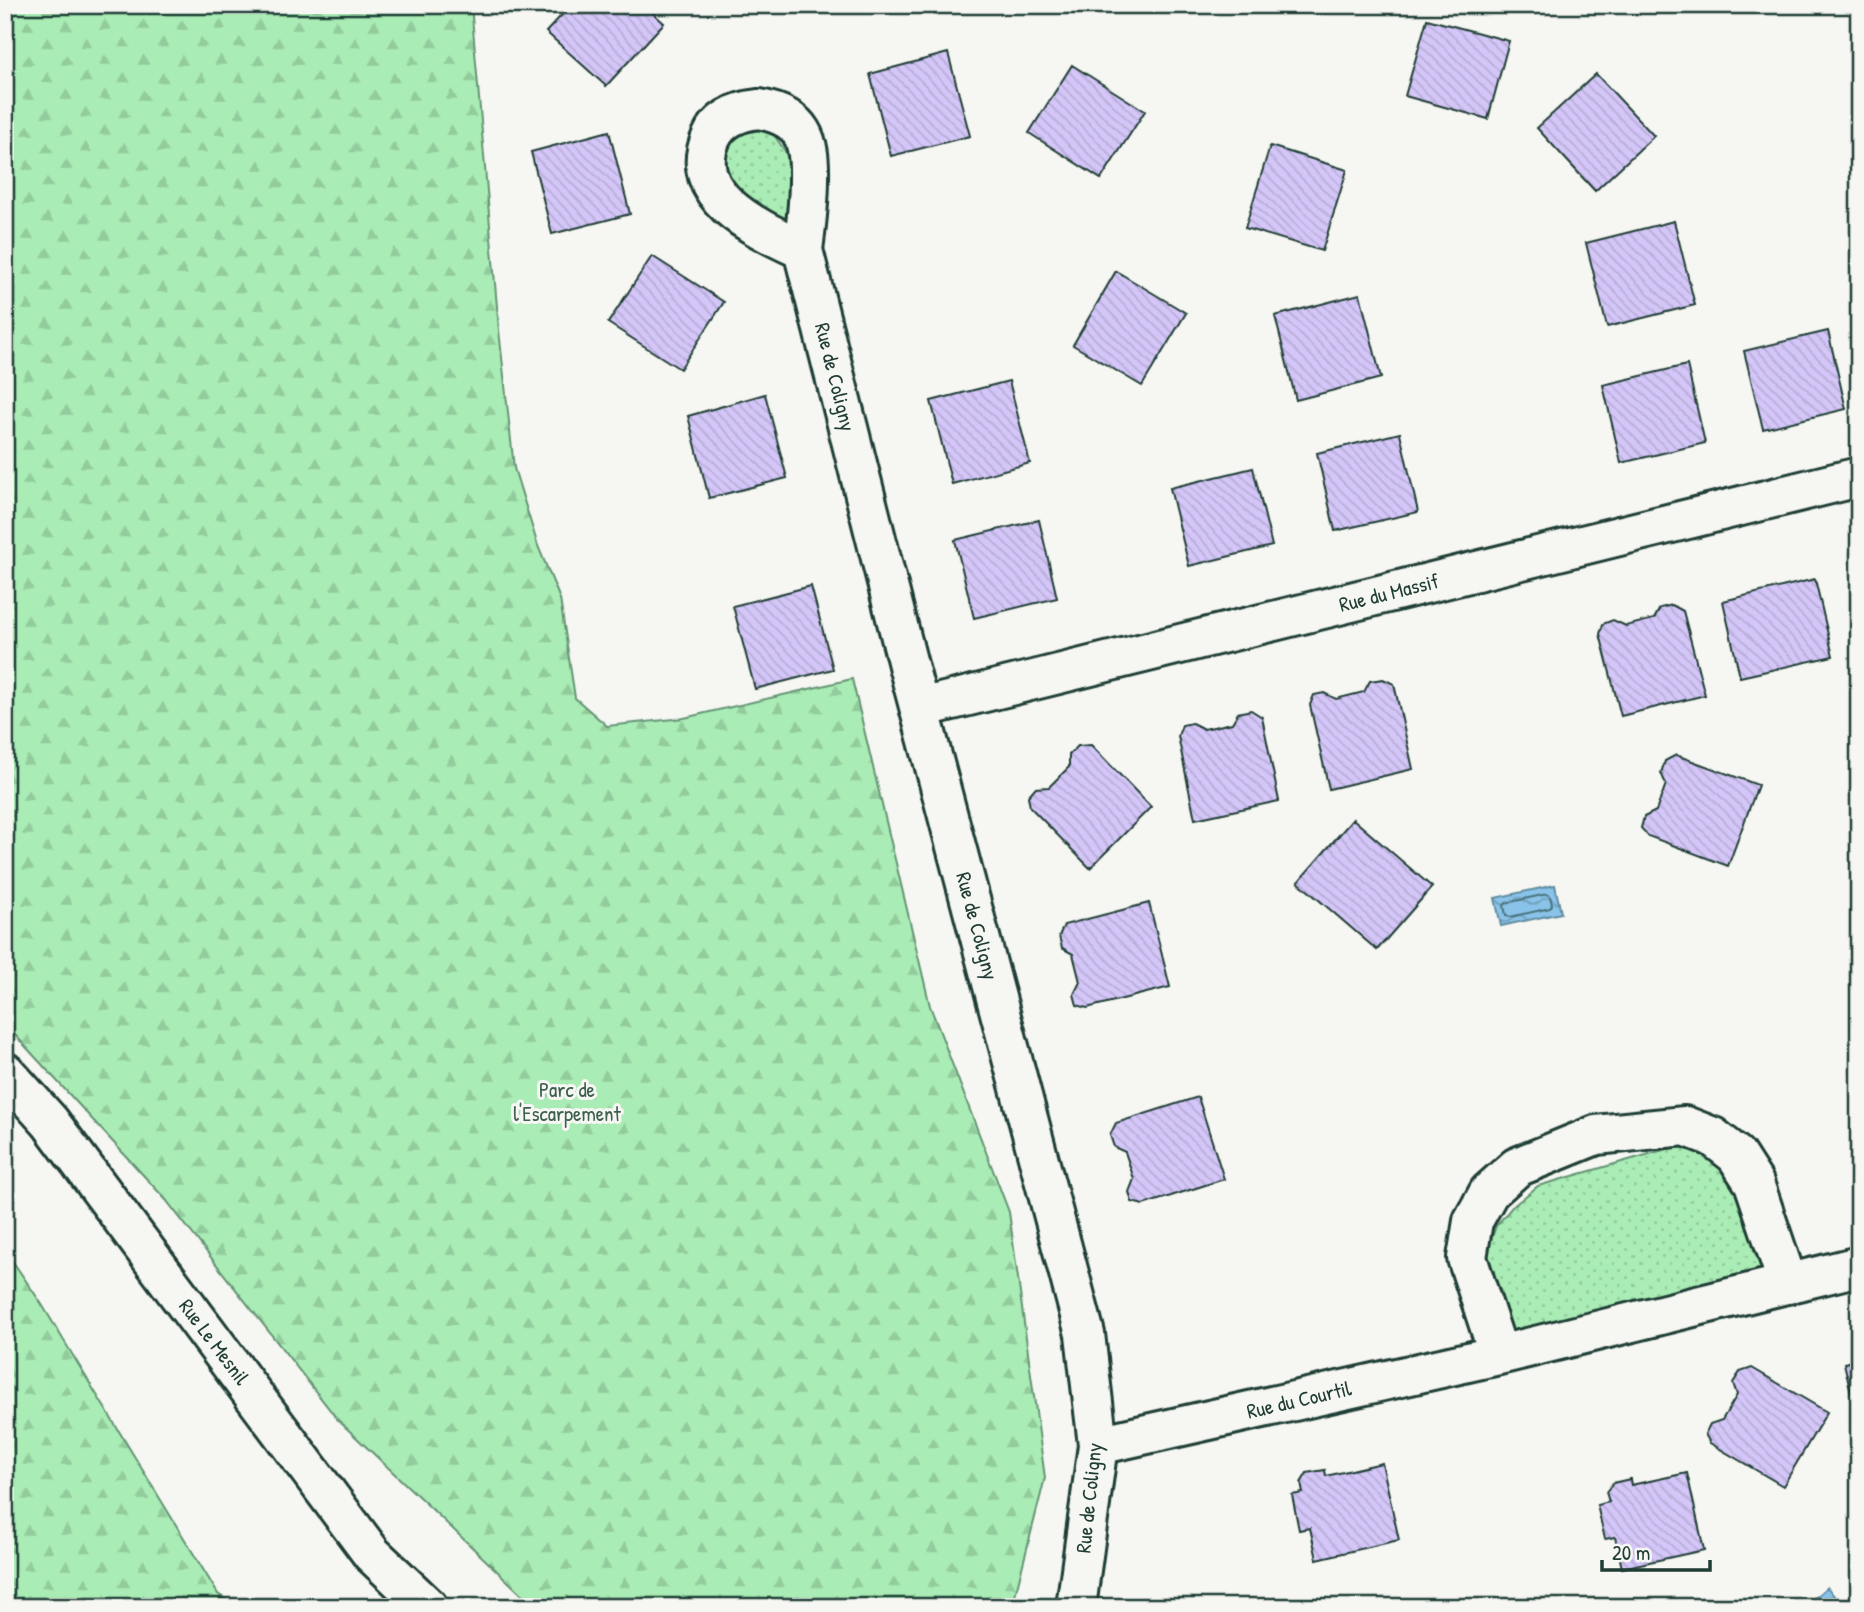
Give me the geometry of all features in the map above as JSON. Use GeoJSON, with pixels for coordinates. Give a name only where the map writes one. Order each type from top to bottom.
{"type":"FeatureCollection","features":[{"type":"Feature","properties":{"kind":"street","name":"Rue de Coligny"},"geometry":{"type":"LineString","coordinates":[[803,250],[919,708],[1085,1334],[1098,1445],[1076,1607]]}},
{"type":"Feature","properties":{"kind":"street","name":"Rue du Massif"},"geometry":{"type":"LineString","coordinates":[[919,708],[1859,477]]}},
{"type":"Feature","properties":{"kind":"street","name":"Rue Le Mesnil"},"geometry":{"type":"LineString","coordinates":[[5,1072],[50,1122],[372,1554],[428,1607]]}},
{"type":"Feature","properties":{"kind":"street"},"geometry":{"type":"LineString","coordinates":[[1499,1354],[1467,1258],[1473,1221],[1489,1192],[1517,1167],[1596,1135],[1685,1126],[1713,1137],[1736,1155],[1754,1183],[1788,1284]]}},
{"type":"Feature","properties":{"kind":"street","name":"Rue du Courtil"},"geometry":{"type":"LineString","coordinates":[[1098,1445],[1499,1354],[1859,1266]]}},
{"type":"Feature","properties":{"kind":"green space","name":"Parc de l'Escarpement"},"geometry":{"type":"Polygon","coordinates":[[[5,5],[471,5],[499,330],[514,468],[538,546],[560,599],[575,698],[607,726],[684,718],[852,679],[930,1006],[1009,1212],[1045,1478],[1012,1607],[535,1607],[338,1420],[166,1200],[5,1024],[5,5]]]}},
{"type":"Feature","properties":{"kind":"green space"},"geometry":{"type":"Polygon","coordinates":[[[759,130],[774,135],[792,167],[792,222],[785,225],[729,183],[723,168],[730,138],[744,131],[759,130]]]}},
{"type":"Feature","properties":{"kind":"green space"},"geometry":{"type":"Polygon","coordinates":[[[1681,1145],[1694,1148],[1715,1162],[1735,1182],[1763,1268],[1509,1333],[1485,1257],[1496,1226],[1512,1207],[1538,1186],[1681,1145]]]}},
{"type":"Feature","properties":{"kind":"green space"},"geometry":{"type":"Polygon","coordinates":[[[5,1250],[41,1303],[218,1594],[236,1607],[5,1607],[5,1250]]]}},
{"type":"Feature","properties":{"kind":"water"},"geometry":{"type":"Polygon","coordinates":[[[1555,885],[1561,913],[1501,926],[1495,898],[1555,885]]]}},
{"type":"Feature","properties":{"kind":"water"},"geometry":{"type":"Polygon","coordinates":[[[1827,1587],[1843,1607],[1804,1607],[1827,1587]]]}},
{"type":"Feature","properties":{"kind":"building"},"geometry":{"type":"Polygon","coordinates":[[[571,5],[644,5],[664,23],[606,86],[546,32],[571,5]]]}},
{"type":"Feature","properties":{"kind":"building"},"geometry":{"type":"Polygon","coordinates":[[[781,5],[809,5],[807,12],[781,5]]]}},
{"type":"Feature","properties":{"kind":"building"},"geometry":{"type":"Polygon","coordinates":[[[1427,19],[1509,41],[1488,119],[1405,96],[1427,19]]]}},
{"type":"Feature","properties":{"kind":"building"},"geometry":{"type":"Polygon","coordinates":[[[948,53],[970,136],[891,156],[870,74],[948,53]]]}},
{"type":"Feature","properties":{"kind":"building"},"geometry":{"type":"Polygon","coordinates":[[[1072,65],[1145,111],[1101,179],[1029,133],[1072,65]]]}},
{"type":"Feature","properties":{"kind":"building"},"geometry":{"type":"Polygon","coordinates":[[[1596,74],[1654,136],[1595,191],[1537,128],[1596,74]]]}},
{"type":"Feature","properties":{"kind":"building"},"geometry":{"type":"Polygon","coordinates":[[[609,131],[630,214],[552,234],[531,152],[609,131]]]}},
{"type":"Feature","properties":{"kind":"building"},"geometry":{"type":"Polygon","coordinates":[[[1270,146],[1347,170],[1322,251],[1245,228],[1270,146]]]}},
{"type":"Feature","properties":{"kind":"building"},"geometry":{"type":"Polygon","coordinates":[[[1674,221],[1695,305],[1607,327],[1586,243],[1674,221]]]}},
{"type":"Feature","properties":{"kind":"building"},"geometry":{"type":"Polygon","coordinates":[[[652,256],[724,302],[680,369],[608,323],[652,256]]]}},
{"type":"Feature","properties":{"kind":"building"},"geometry":{"type":"Polygon","coordinates":[[[1116,271],[1186,313],[1142,386],[1073,345],[1116,271]]]}},
{"type":"Feature","properties":{"kind":"building"},"geometry":{"type":"Polygon","coordinates":[[[1360,294],[1381,378],[1296,400],[1275,316],[1360,294]]]}},
{"type":"Feature","properties":{"kind":"building"},"geometry":{"type":"Polygon","coordinates":[[[1828,331],[1846,409],[1763,429],[1744,351],[1828,331]]]}},
{"type":"Feature","properties":{"kind":"building"},"geometry":{"type":"Polygon","coordinates":[[[1687,365],[1705,443],[1621,463],[1603,385],[1687,365]]]}},
{"type":"Feature","properties":{"kind":"building"},"geometry":{"type":"Polygon","coordinates":[[[1009,381],[1030,463],[952,484],[931,401],[1009,381]]]}},
{"type":"Feature","properties":{"kind":"building"},"geometry":{"type":"Polygon","coordinates":[[[765,394],[787,478],[709,498],[688,416],[765,394]]]}},
{"type":"Feature","properties":{"kind":"building"},"geometry":{"type":"Polygon","coordinates":[[[1400,433],[1418,512],[1335,531],[1317,453],[1400,433]]]}},
{"type":"Feature","properties":{"kind":"building"},"geometry":{"type":"Polygon","coordinates":[[[1253,468],[1272,546],[1189,566],[1170,488],[1253,468]]]}},
{"type":"Feature","properties":{"kind":"building"},"geometry":{"type":"Polygon","coordinates":[[[1039,520],[1057,598],[974,618],[955,540],[1039,520]]]}},
{"type":"Feature","properties":{"kind":"building"},"geometry":{"type":"Polygon","coordinates":[[[1815,579],[1833,656],[1740,677],[1723,601],[1815,579]]]}},
{"type":"Feature","properties":{"kind":"building"},"geometry":{"type":"Polygon","coordinates":[[[811,586],[833,669],[755,689],[733,606],[811,586]]]}},
{"type":"Feature","properties":{"kind":"building"},"geometry":{"type":"Polygon","coordinates":[[[1672,605],[1683,611],[1705,695],[1621,716],[1600,634],[1603,624],[1613,620],[1626,626],[1654,619],[1660,608],[1672,605]]]}},
{"type":"Feature","properties":{"kind":"building"},"geometry":{"type":"Polygon","coordinates":[[[1383,679],[1394,684],[1413,769],[1329,789],[1310,705],[1314,695],[1324,693],[1336,699],[1364,692],[1370,681],[1383,679]]]}},
{"type":"Feature","properties":{"kind":"building"},"geometry":{"type":"Polygon","coordinates":[[[1251,710],[1262,717],[1279,801],[1195,819],[1178,736],[1182,725],[1192,723],[1204,729],[1232,723],[1238,713],[1251,710]]]}},
{"type":"Feature","properties":{"kind":"building"},"geometry":{"type":"Polygon","coordinates":[[[1091,745],[1151,807],[1090,868],[1030,807],[1028,796],[1035,788],[1049,787],[1069,767],[1069,755],[1078,746],[1091,745]]]}},
{"type":"Feature","properties":{"kind":"building"},"geometry":{"type":"Polygon","coordinates":[[[1676,755],[1758,785],[1728,866],[1648,836],[1641,828],[1644,817],[1656,811],[1666,784],[1661,773],[1665,761],[1676,755]]]}},
{"type":"Feature","properties":{"kind":"building"},"geometry":{"type":"Polygon","coordinates":[[[1353,819],[1432,887],[1377,950],[1298,882],[1353,819]]]}},
{"type":"Feature","properties":{"kind":"building"},"geometry":{"type":"Polygon","coordinates":[[[1149,903],[1170,987],[1087,1008],[1077,1005],[1074,994],[1080,982],[1073,954],[1062,948],[1059,936],[1064,925],[1149,903]]]}},
{"type":"Feature","properties":{"kind":"building"},"geometry":{"type":"Polygon","coordinates":[[[1198,1097],[1224,1179],[1143,1205],[1132,1202],[1129,1192],[1134,1179],[1125,1152],[1114,1147],[1110,1135],[1116,1123],[1198,1097]]]}},
{"type":"Feature","properties":{"kind":"building"},"geometry":{"type":"Polygon","coordinates":[[[1859,1342],[1859,1396],[1852,1397],[1844,1363],[1856,1360],[1854,1351],[1859,1342]]]}},
{"type":"Feature","properties":{"kind":"building"},"geometry":{"type":"Polygon","coordinates":[[[1752,1368],[1827,1412],[1783,1486],[1710,1443],[1705,1434],[1710,1424],[1722,1420],[1737,1395],[1733,1383],[1740,1372],[1752,1368]]]}},
{"type":"Feature","properties":{"kind":"building"},"geometry":{"type":"Polygon","coordinates":[[[1382,1463],[1399,1540],[1317,1559],[1310,1528],[1299,1530],[1292,1495],[1303,1493],[1301,1483],[1307,1473],[1325,1470],[1326,1476],[1382,1463]]]}},
{"type":"Feature","properties":{"kind":"building"},"geometry":{"type":"Polygon","coordinates":[[[1687,1473],[1704,1550],[1622,1568],[1615,1537],[1605,1539],[1597,1505],[1609,1502],[1606,1492],[1613,1483],[1630,1479],[1631,1485],[1687,1473]]]}}]}
